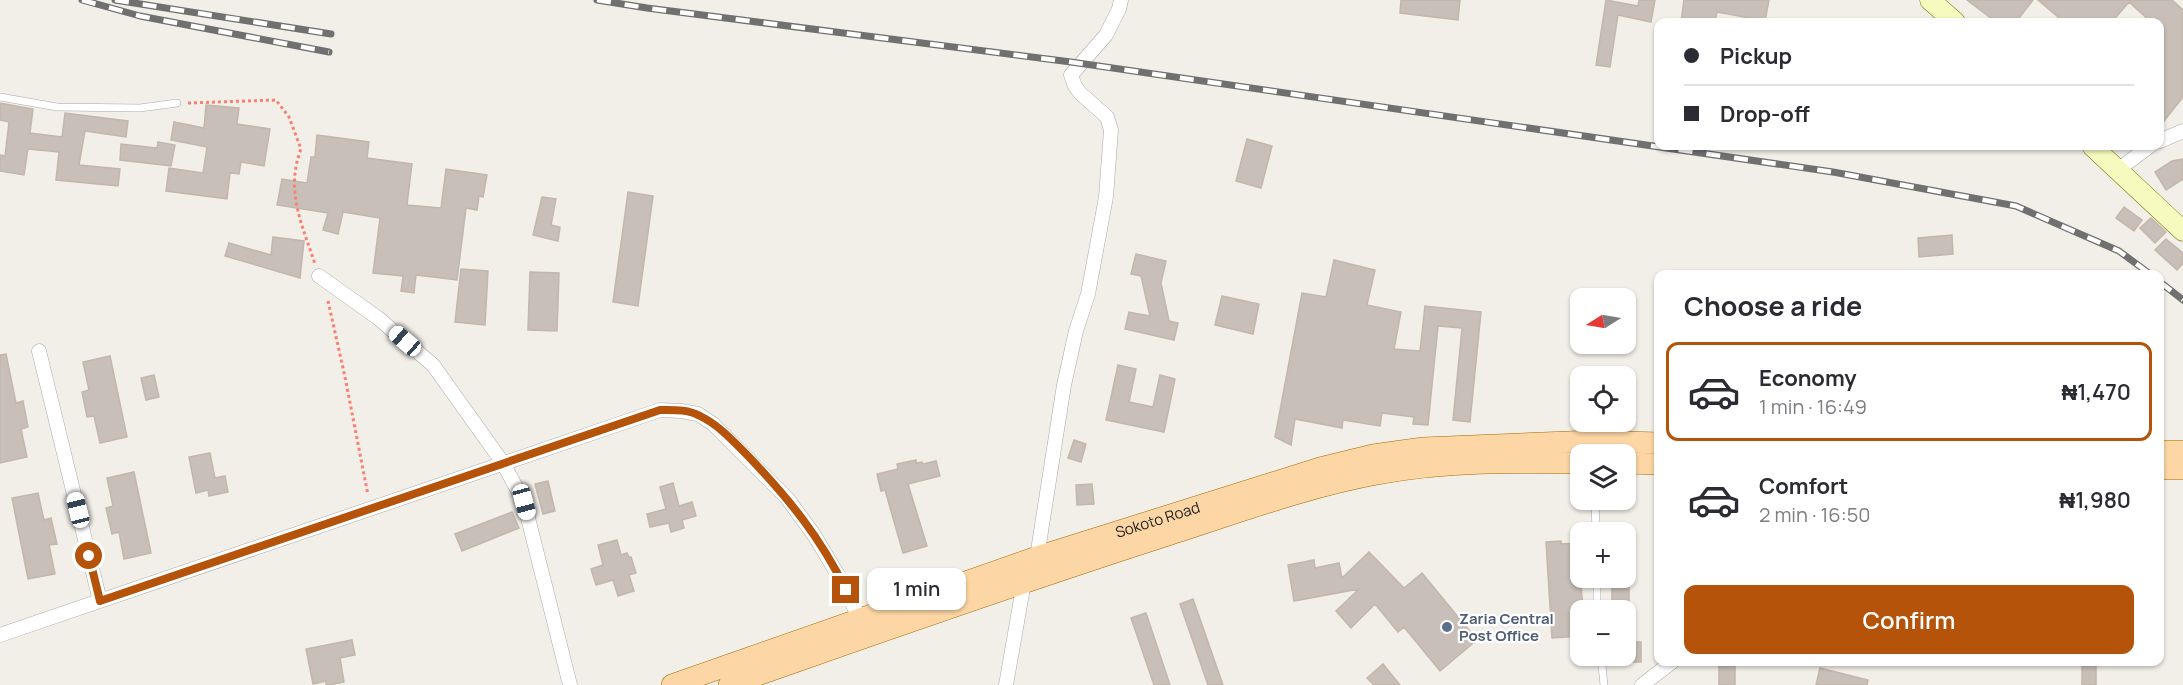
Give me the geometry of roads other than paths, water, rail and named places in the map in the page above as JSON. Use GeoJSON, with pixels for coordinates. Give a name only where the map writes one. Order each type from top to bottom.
{"type":"FeatureCollection","features":[{"type":"Feature","properties":{"kind":"main road","name":"Sokoto Road"},"geometry":{"type":"LineString","coordinates":[[672,685],[1037,558],[1269,483],[1373,455],[1422,448],[1506,443],[1654,442]]}},
{"type":"Feature","properties":{"kind":"main road"},"geometry":{"type":"LineString","coordinates":[[2167,454],[2183,469]]}},
{"type":"Feature","properties":{"kind":"main road","name":"Sokoto Road"},"geometry":{"type":"LineString","coordinates":[[729,685],[1024,582],[1274,502],[1377,474],[1425,467],[1495,463],[1570,463]]}},
{"type":"Feature","properties":{"kind":"main road"},"geometry":{"type":"LineString","coordinates":[[1636,463],[1654,464]]}},
{"type":"Feature","properties":{"kind":"street"},"geometry":{"type":"LineString","coordinates":[[1037,558],[1064,385],[1076,331],[1088,294],[1106,196],[1111,130],[1107,117],[1080,93],[1071,75],[1106,35],[1121,0]]}},
{"type":"Feature","properties":{"kind":"street"},"geometry":{"type":"LineString","coordinates":[[1930,0],[1950,18]]}},
{"type":"Feature","properties":{"kind":"street"},"geometry":{"type":"LineString","coordinates":[[2164,139],[2183,131]]}},
{"type":"Feature","properties":{"kind":"street"},"geometry":{"type":"LineString","coordinates":[[2097,150],[2183,231]]}},
{"type":"Feature","properties":{"kind":"street"},"geometry":{"type":"LineString","coordinates":[[2118,169],[2144,150]]}},
{"type":"Feature","properties":{"kind":"street"},"geometry":{"type":"LineString","coordinates":[[319,276],[378,318],[433,365],[503,463],[524,502],[570,685]]}},
{"type":"Feature","properties":{"kind":"street"},"geometry":{"type":"LineString","coordinates":[[39,351],[100,601]]}},
{"type":"Feature","properties":{"kind":"street"},"geometry":{"type":"LineString","coordinates":[[0,635],[660,410],[698,414],[734,442],[787,498],[814,535],[838,575],[860,620]]}},
{"type":"Feature","properties":{"kind":"street"},"geometry":{"type":"LineString","coordinates":[[1006,685],[1024,582]]}},
{"type":"Feature","properties":{"kind":"street"},"geometry":{"type":"LineString","coordinates":[[1642,685],[1667,666]]}},
{"type":"Feature","properties":{"kind":"lane"},"geometry":{"type":"LineString","coordinates":[[0,97],[57,107],[140,108],[177,103]]}},
{"type":"Feature","properties":{"kind":"lane"},"geometry":{"type":"LineString","coordinates":[[1602,666],[1604,685]]}},
{"type":"Feature","properties":{"kind":"railway"},"geometry":{"type":"LineString","coordinates":[[82,0],[140,16],[329,52]]}},
{"type":"Feature","properties":{"kind":"railway"},"geometry":{"type":"LineString","coordinates":[[115,0],[331,34]]}},
{"type":"Feature","properties":{"kind":"railway"},"geometry":{"type":"LineString","coordinates":[[597,0],[1071,62],[1654,146]]}},
{"type":"Feature","properties":{"kind":"railway"},"geometry":{"type":"LineString","coordinates":[[1681,150],[1833,172],[2016,206],[2119,251],[2145,270]]}},
{"type":"Feature","properties":{"kind":"railway"},"geometry":{"type":"LineString","coordinates":[[2164,285],[2183,300]]}},
{"type":"Feature","properties":{"kind":"place","name":"Zaria Central Post Office"},"geometry":{"type":"Point","coordinates":[1447,627]}}]}
